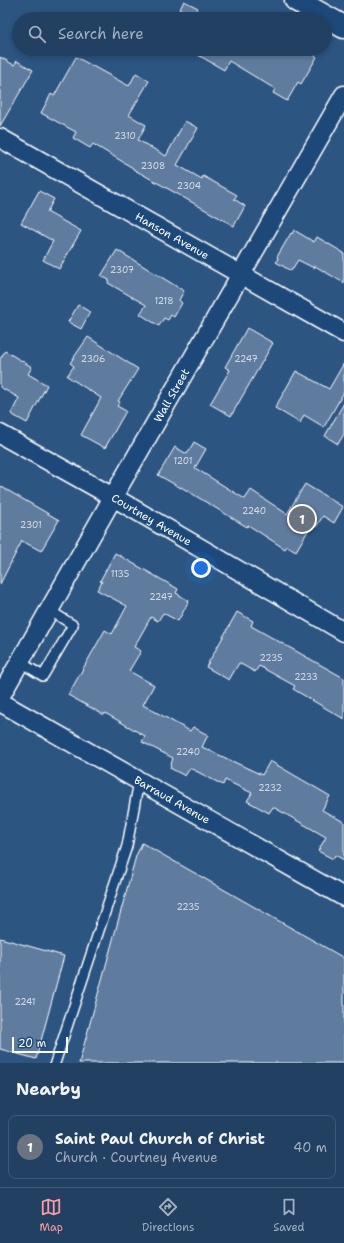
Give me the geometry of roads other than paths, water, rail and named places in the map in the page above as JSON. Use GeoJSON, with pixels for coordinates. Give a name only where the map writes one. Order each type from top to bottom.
{"type":"FeatureCollection","features":[{"type":"Feature","properties":{"kind":"street"},"geometry":{"type":"LineString","coordinates":[[296,0],[317,12]]}},
{"type":"Feature","properties":{"kind":"street"},"geometry":{"type":"LineString","coordinates":[[332,20],[344,27]]}},
{"type":"Feature","properties":{"kind":"street","name":"Wall Street"},"geometry":{"type":"LineString","coordinates":[[0,696],[344,94]]}},
{"type":"Feature","properties":{"kind":"street","name":"Hanson Avenue"},"geometry":{"type":"LineString","coordinates":[[0,138],[344,333]]}},
{"type":"Feature","properties":{"kind":"street","name":"Courtney Avenue"},"geometry":{"type":"LineString","coordinates":[[0,434],[113,497],[344,632]]}},
{"type":"Feature","properties":{"kind":"street","name":"Barraud Avenue"},"geometry":{"type":"LineString","coordinates":[[0,702],[344,897]]}},
{"type":"Feature","properties":{"kind":"lane"},"geometry":{"type":"LineString","coordinates":[[20,662],[43,676],[73,625],[49,610]]}},
{"type":"Feature","properties":{"kind":"lane"},"geometry":{"type":"LineString","coordinates":[[55,1063],[127,846],[139,781]]}},
{"type":"Feature","properties":{"kind":"place","name":"Saint Paul Church of Christ"},"geometry":{"type":"Point","coordinates":[302,519]}}]}
